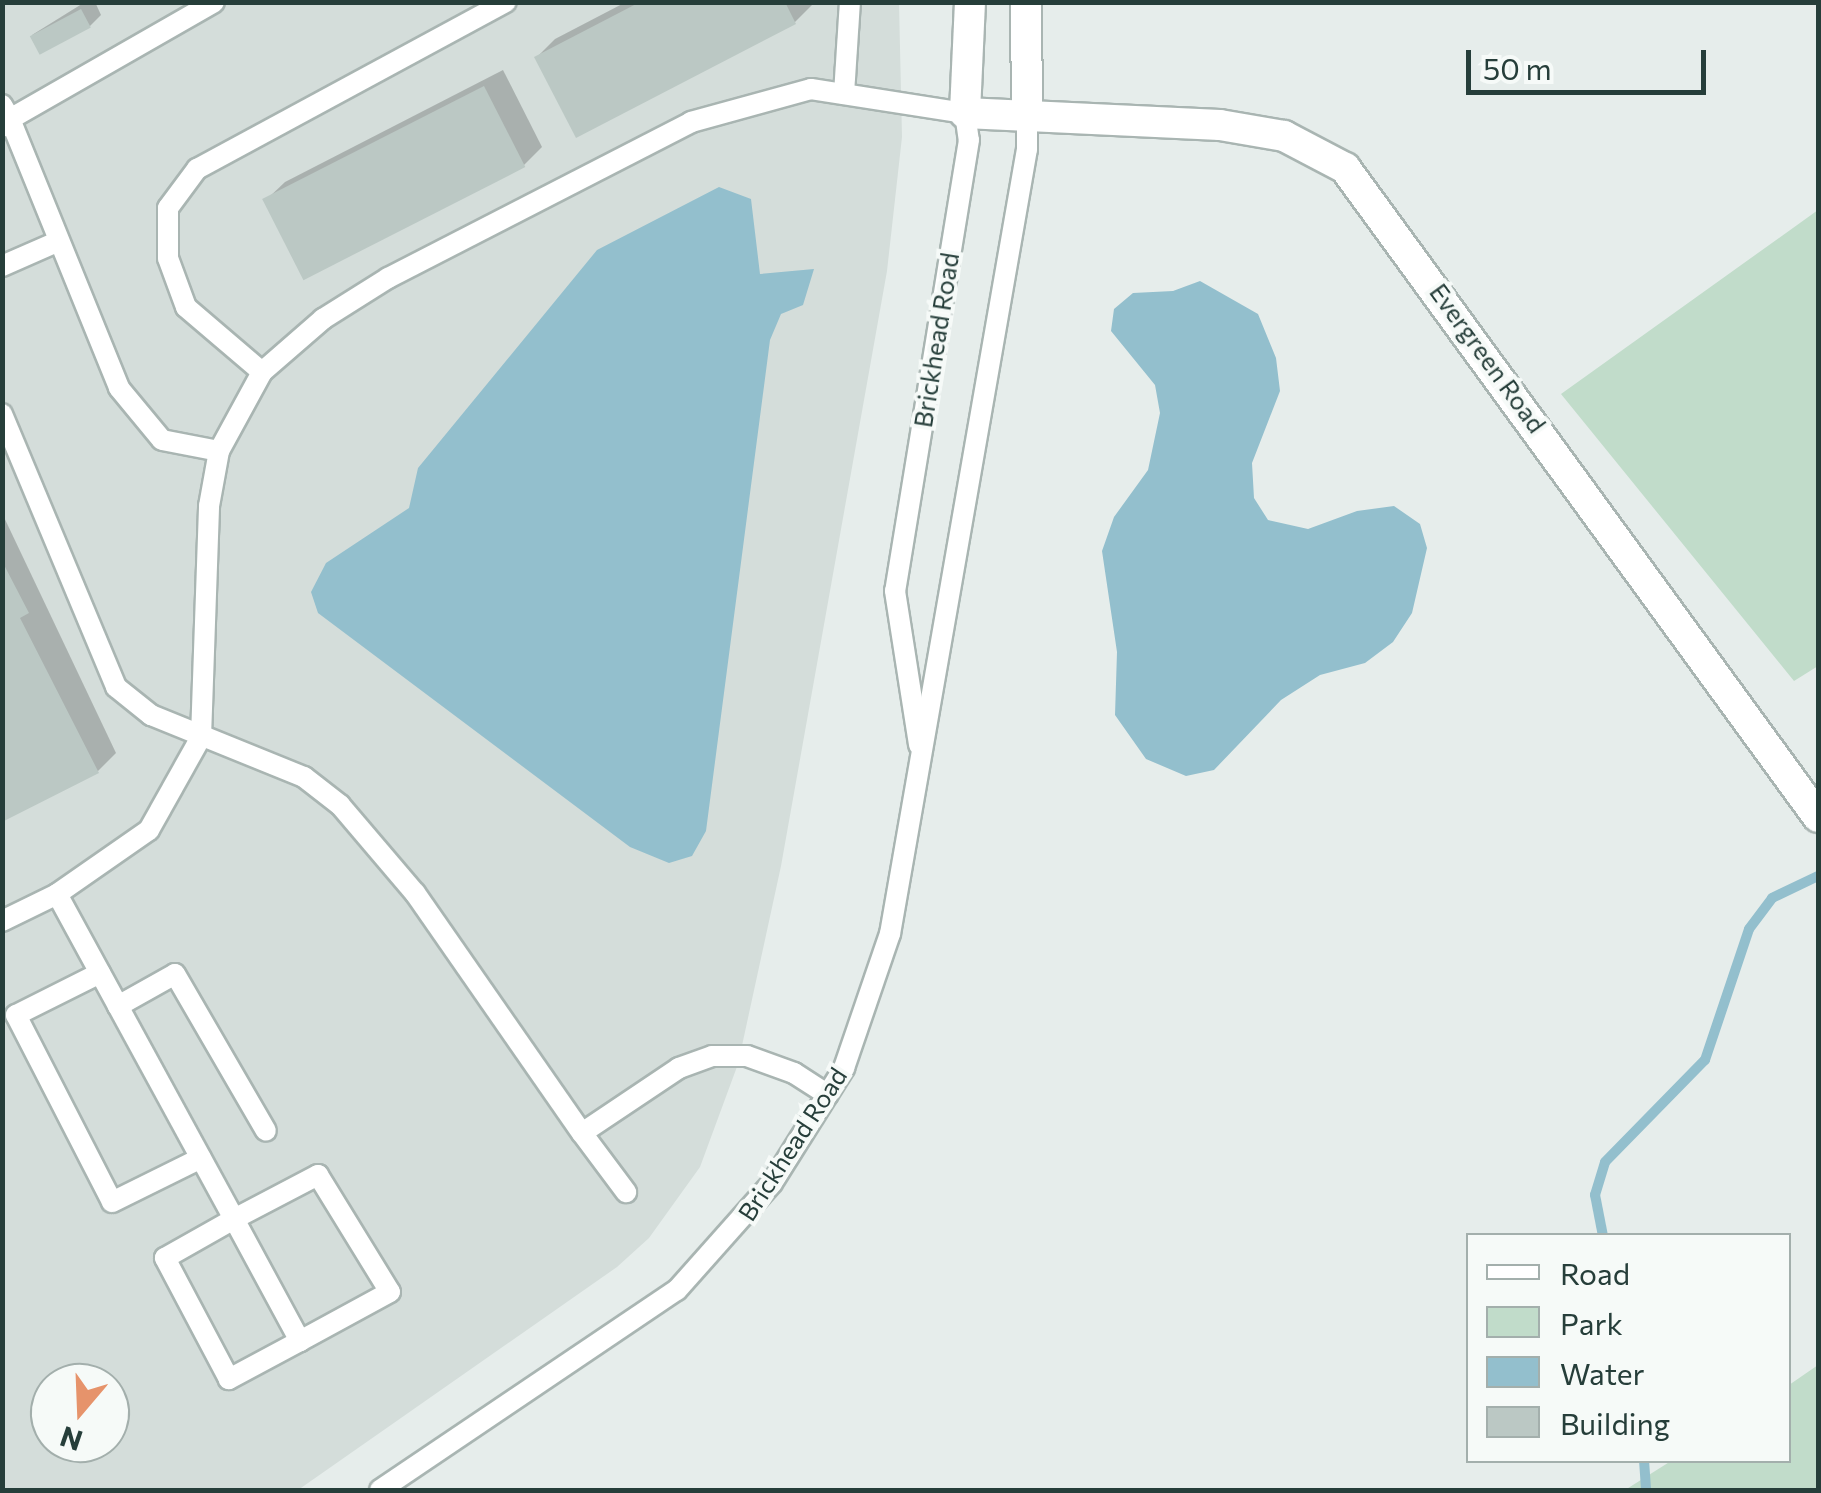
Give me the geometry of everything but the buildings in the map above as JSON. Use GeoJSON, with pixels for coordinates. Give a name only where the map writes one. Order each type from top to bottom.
{"type":"FeatureCollection","features":[{"type":"Feature","properties":{"kind":"street"},"geometry":{"type":"LineString","coordinates":[[965,113],[970,2]]}},
{"type":"Feature","properties":{"kind":"street"},"geometry":{"type":"LineString","coordinates":[[1026,2],[1026,116]]}},
{"type":"Feature","properties":{"kind":"street","name":"Evergreen Road"},"geometry":{"type":"LineString","coordinates":[[965,113],[1220,125],[1284,136],[1344,168],[1818,817]]}},
{"type":"Feature","properties":{"kind":"lane"},"geometry":{"type":"LineString","coordinates":[[214,2],[5,117],[119,388],[162,440],[219,451]]}},
{"type":"Feature","properties":{"kind":"lane"},"geometry":{"type":"LineString","coordinates":[[262,372],[186,307],[168,258],[168,208],[197,169],[506,2]]}},
{"type":"Feature","properties":{"kind":"lane"},"geometry":{"type":"LineString","coordinates":[[844,94],[850,2]]}},
{"type":"Feature","properties":{"kind":"lane"},"geometry":{"type":"LineString","coordinates":[[2,921],[57,894],[149,830],[201,737],[210,506],[219,451],[262,372],[324,319],[388,278],[691,122],[811,88],[965,113]]}},
{"type":"Feature","properties":{"kind":"lane","name":"Brickhead Road"},"geometry":{"type":"LineString","coordinates":[[919,745],[895,591],[968,140],[965,113]]}},
{"type":"Feature","properties":{"kind":"lane","name":"Brickhead Road"},"geometry":{"type":"LineString","coordinates":[[380,1490],[677,1290],[762,1196],[828,1095],[872,996],[890,934],[919,745],[958,561],[1027,150],[1026,116]]}},
{"type":"Feature","properties":{"kind":"lane"},"geometry":{"type":"LineString","coordinates":[[2,266],[59,241]]}},
{"type":"Feature","properties":{"kind":"lane"},"geometry":{"type":"LineString","coordinates":[[2,414],[116,686],[152,715],[304,777],[350,816],[416,893],[626,1192]]}},
{"type":"Feature","properties":{"kind":"lane"},"geometry":{"type":"LineString","coordinates":[[57,894],[300,1341]]}},
{"type":"Feature","properties":{"kind":"lane"},"geometry":{"type":"LineString","coordinates":[[100,973],[16,1015],[112,1202],[201,1158]]}},
{"type":"Feature","properties":{"kind":"lane"},"geometry":{"type":"LineString","coordinates":[[118,1006],[174,974],[266,1131]]}},
{"type":"Feature","properties":{"kind":"lane"},"geometry":{"type":"LineString","coordinates":[[582,1133],[679,1068],[712,1056],[748,1056],[794,1073],[828,1095]]}},
{"type":"Feature","properties":{"kind":"lane"},"geometry":{"type":"LineString","coordinates":[[318,1175],[390,1292],[229,1379],[165,1258],[234,1218],[318,1175]]}},
{"type":"Feature","properties":{"kind":"shaded area"},"geometry":{"type":"Polygon","coordinates":[[[3,3],[899,3],[902,137],[887,271],[781,866],[738,1064],[700,1167],[649,1238],[617,1267],[298,1490],[3,1490],[3,3]]]}},
{"type":"Feature","properties":{"kind":"green space"},"geometry":{"type":"Polygon","coordinates":[[[1818,210],[1818,666],[1794,681],[1561,394],[1818,210]]]}},
{"type":"Feature","properties":{"kind":"green space"},"geometry":{"type":"Polygon","coordinates":[[[1818,1365],[1818,1490],[1625,1490],[1668,1463],[1791,1463],[1791,1384],[1818,1365]]]}},
{"type":"Feature","properties":{"kind":"water"},"geometry":{"type":"Polygon","coordinates":[[[719,187],[751,199],[760,274],[814,269],[803,305],[781,314],[770,340],[706,831],[692,856],[669,863],[630,847],[318,613],[311,592],[326,563],[409,508],[418,468],[597,250],[719,187]]]}},
{"type":"Feature","properties":{"kind":"water"},"geometry":{"type":"Polygon","coordinates":[[[1200,281],[1258,314],[1276,358],[1280,391],[1252,463],[1254,498],[1268,520],[1308,529],[1357,511],[1394,506],[1420,524],[1427,548],[1412,613],[1393,642],[1365,663],[1320,675],[1281,700],[1214,770],[1186,776],[1146,759],[1115,715],[1117,652],[1102,551],[1114,517],[1148,470],[1160,413],[1155,385],[1111,331],[1114,309],[1133,293],[1173,291],[1200,281]]]}},
{"type":"Feature","properties":{"kind":"waterway"},"geometry":{"type":"LineString","coordinates":[[1602,1233],[1595,1195],[1605,1162],[1705,1060],[1749,929],[1772,898],[1818,876]]}},
{"type":"Feature","properties":{"kind":"waterway"},"geometry":{"type":"LineString","coordinates":[[1644,1463],[1646,1490]]}}]}
